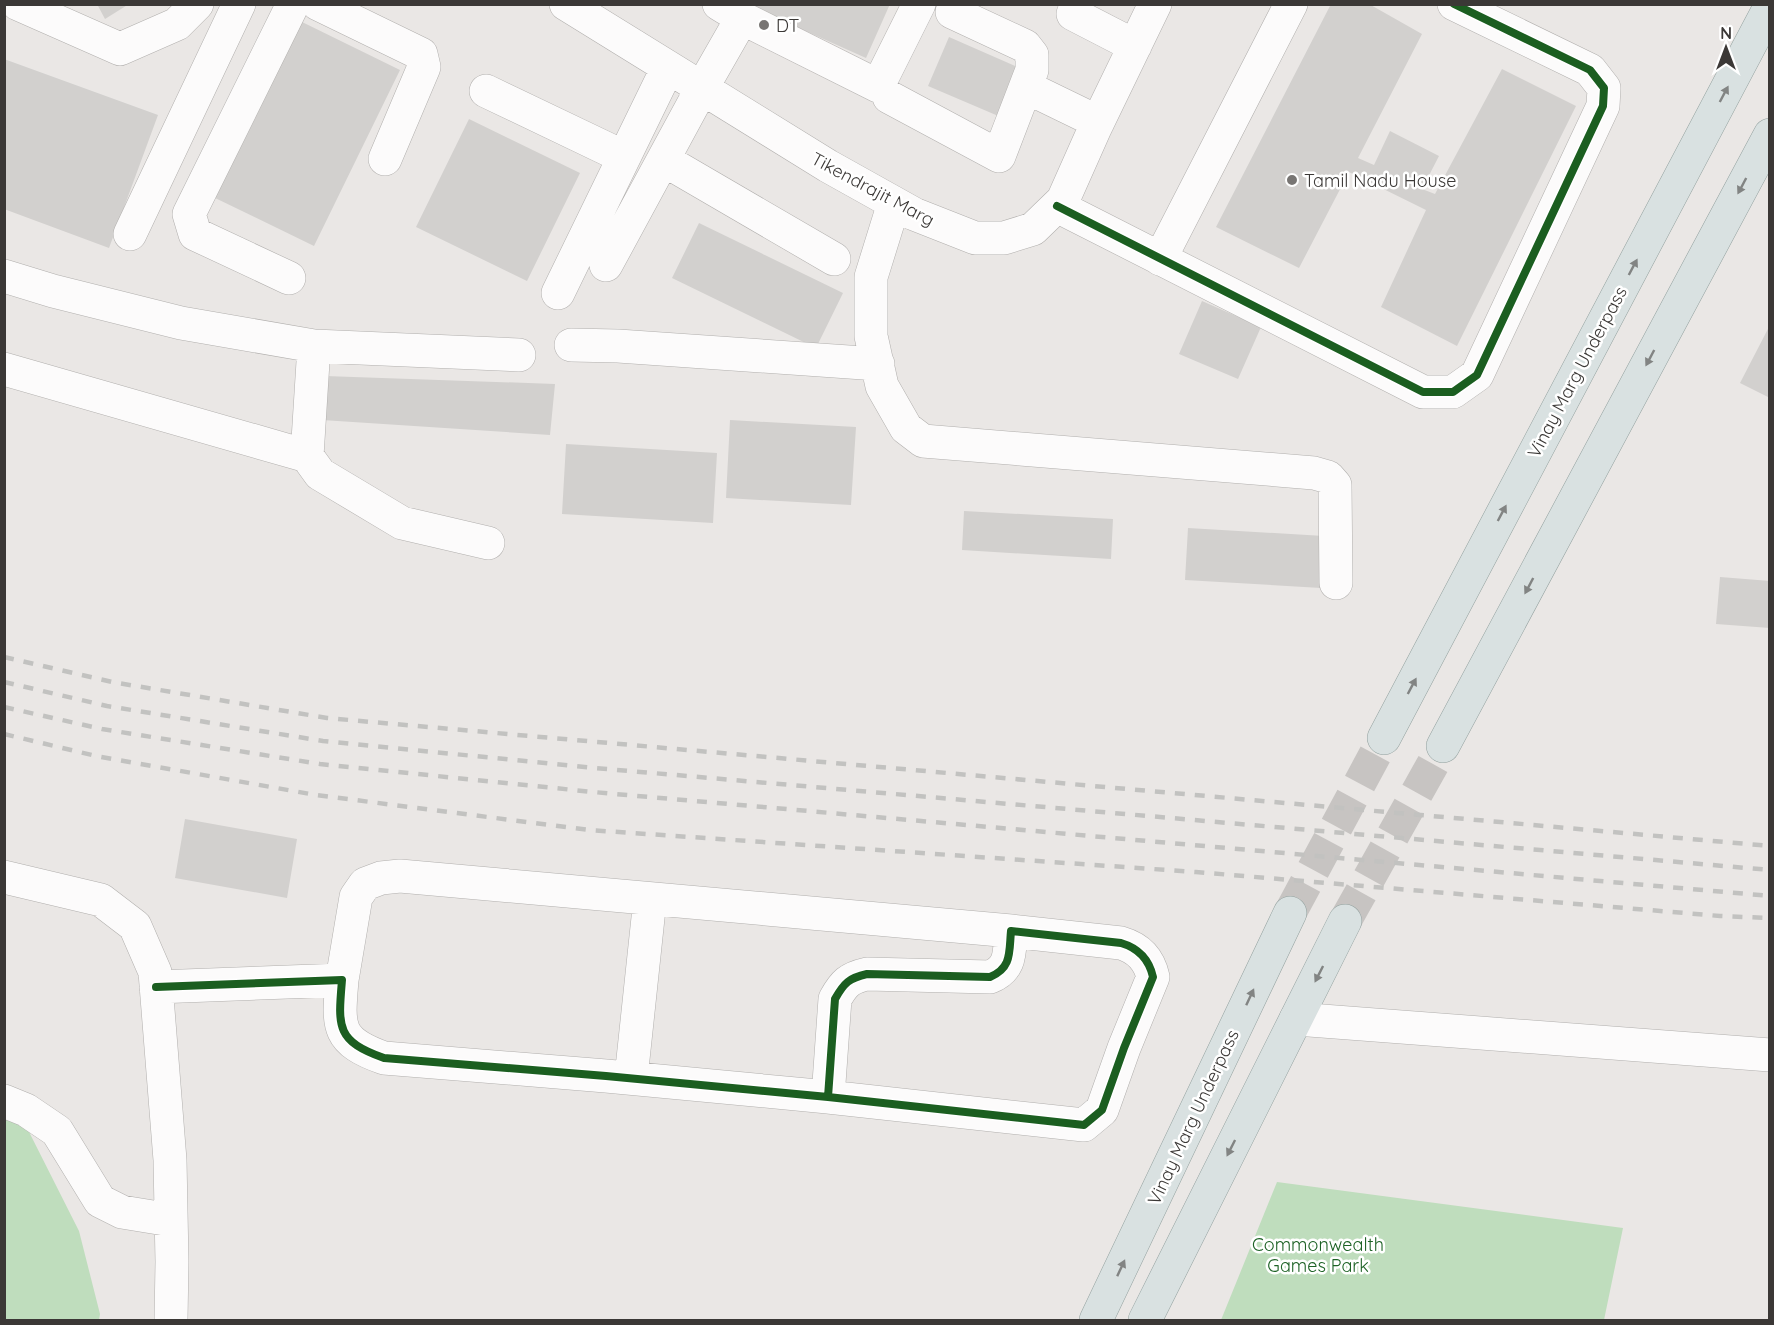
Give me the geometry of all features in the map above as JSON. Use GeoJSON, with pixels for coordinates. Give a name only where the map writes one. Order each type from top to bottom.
{"type":"FeatureCollection","features":[{"type":"Feature","properties":{"kind":"main road","name":"Vinay Marg Underpass"},"geometry":{"type":"LineString","coordinates":[[1384,738],[1770,7]]}},
{"type":"Feature","properties":{"kind":"main road"},"geometry":{"type":"LineString","coordinates":[[1443,746],[1770,135]]}},
{"type":"Feature","properties":{"kind":"main road","name":"Vinay Marg Underpass"},"geometry":{"type":"LineString","coordinates":[[1096,1320],[1290,913]]}},
{"type":"Feature","properties":{"kind":"main road"},"geometry":{"type":"LineString","coordinates":[[1145,1320],[1345,921]]}},
{"type":"Feature","properties":{"kind":"street"},"geometry":{"type":"LineString","coordinates":[[18,4],[120,49],[177,24],[196,4]]}},
{"type":"Feature","properties":{"kind":"street"},"geometry":{"type":"LineString","coordinates":[[130,234],[239,4]]}},
{"type":"Feature","properties":{"kind":"street"},"geometry":{"type":"LineString","coordinates":[[289,278],[195,234],[189,214],[293,4]]}},
{"type":"Feature","properties":{"kind":"street"},"geometry":{"type":"LineString","coordinates":[[318,4],[421,54],[424,67],[385,159]]}},
{"type":"Feature","properties":{"kind":"street","name":"Tikendrajit Marg"},"geometry":{"type":"LineString","coordinates":[[566,4],[828,166],[914,214],[975,238],[1004,238],[1033,229],[1063,200],[1155,4]]}},
{"type":"Feature","properties":{"kind":"street"},"geometry":{"type":"LineString","coordinates":[[606,266],[702,88],[730,11],[878,86],[919,4]]}},
{"type":"Feature","properties":{"kind":"street"},"geometry":{"type":"LineString","coordinates":[[1160,259],[1291,4]]}},
{"type":"Feature","properties":{"kind":"street"},"geometry":{"type":"LineString","coordinates":[[1057,206],[1423,392],[1454,392],[1477,375],[1603,106],[1604,88],[1590,70],[1454,4]]}},
{"type":"Feature","properties":{"kind":"street"},"geometry":{"type":"LineString","coordinates":[[1067,8],[1135,46]]}},
{"type":"Feature","properties":{"kind":"street"},"geometry":{"type":"LineString","coordinates":[[889,97],[999,156],[1032,70],[1032,55],[1025,46],[952,12]]}},
{"type":"Feature","properties":{"kind":"street"},"geometry":{"type":"LineString","coordinates":[[558,293],[668,68]]}},
{"type":"Feature","properties":{"kind":"street"},"geometry":{"type":"LineString","coordinates":[[1026,87],[1098,122]]}},
{"type":"Feature","properties":{"kind":"street"},"geometry":{"type":"LineString","coordinates":[[486,90],[624,157]]}},
{"type":"Feature","properties":{"kind":"street"},"geometry":{"type":"LineString","coordinates":[[664,160],[834,259]]}},
{"type":"Feature","properties":{"kind":"street"},"geometry":{"type":"LineString","coordinates":[[894,203],[871,277],[871,336],[882,386],[906,428],[922,441],[1314,473],[1328,477],[1335,485],[1336,583]]}},
{"type":"Feature","properties":{"kind":"street"},"geometry":{"type":"LineString","coordinates":[[4,276],[53,291],[180,323],[314,345],[519,355]]}},
{"type":"Feature","properties":{"kind":"street"},"geometry":{"type":"LineString","coordinates":[[307,456],[314,345]]}},
{"type":"Feature","properties":{"kind":"street"},"geometry":{"type":"LineString","coordinates":[[571,345],[618,346],[878,364]]}},
{"type":"Feature","properties":{"kind":"street"},"geometry":{"type":"LineString","coordinates":[[4,369],[307,456],[320,474],[402,523],[488,543]]}},
{"type":"Feature","properties":{"kind":"street"},"geometry":{"type":"LineString","coordinates":[[400,876],[650,899],[1121,943],[1134,947],[1150,965],[1153,977],[1102,1110],[1084,1125],[631,1078],[384,1058],[363,1051],[344,1034],[339,1013],[342,980],[356,897],[365,884],[400,876]]}},
{"type":"Feature","properties":{"kind":"street"},"geometry":{"type":"LineString","coordinates":[[4,877],[101,900],[135,926],[155,972],[170,1160],[171,1320]]}},
{"type":"Feature","properties":{"kind":"street"},"geometry":{"type":"LineString","coordinates":[[631,1078],[650,899]]}},
{"type":"Feature","properties":{"kind":"street"},"geometry":{"type":"LineString","coordinates":[[828,1097],[835,999],[843,986],[853,977],[867,974],[990,977],[1001,972],[1007,964],[1011,931]]}},
{"type":"Feature","properties":{"kind":"street"},"geometry":{"type":"LineString","coordinates":[[156,987],[342,980]]}},
{"type":"Feature","properties":{"kind":"street"},"geometry":{"type":"LineString","coordinates":[[1296,1019],[1770,1055]]}},
{"type":"Feature","properties":{"kind":"street"},"geometry":{"type":"LineString","coordinates":[[4,1101],[26,1110],[57,1131],[100,1201],[122,1212],[171,1220]]}},
{"type":"Feature","properties":{"kind":"green space"},"geometry":{"type":"Polygon","coordinates":[[[4,1115],[22,1118],[79,1231],[100,1314],[99,1320],[5,1320],[4,1115]]]}},
{"type":"Feature","properties":{"kind":"green space","name":"Commonwealth Games Park"},"geometry":{"type":"Polygon","coordinates":[[[1277,1182],[1623,1228],[1604,1320],[1221,1320],[1277,1182]]]}},
{"type":"Feature","properties":{"kind":"building"},"geometry":{"type":"Polygon","coordinates":[[[97,4],[129,4],[105,19],[97,4]]]}},
{"type":"Feature","properties":{"kind":"building"},"geometry":{"type":"Polygon","coordinates":[[[745,4],[890,4],[866,58],[745,4]]]}},
{"type":"Feature","properties":{"kind":"building","name":"Tamil Nadu House"},"geometry":{"type":"Polygon","coordinates":[[[1331,4],[1369,4],[1422,34],[1358,158],[1374,165],[1390,131],[1439,156],[1422,189],[1435,194],[1502,69],[1576,106],[1457,346],[1381,307],[1426,210],[1349,172],[1299,268],[1216,227],[1331,4]]]}},
{"type":"Feature","properties":{"kind":"building"},"geometry":{"type":"Polygon","coordinates":[[[298,20],[400,70],[314,246],[211,196],[298,20]]]}},
{"type":"Feature","properties":{"kind":"building"},"geometry":{"type":"Polygon","coordinates":[[[949,37],[1024,70],[1003,118],[928,86],[949,37]]]}},
{"type":"Feature","properties":{"kind":"building"},"geometry":{"type":"Polygon","coordinates":[[[4,59],[158,115],[109,248],[4,209],[4,59]]]}},
{"type":"Feature","properties":{"kind":"building"},"geometry":{"type":"Polygon","coordinates":[[[469,119],[580,173],[527,281],[416,227],[469,119]]]}},
{"type":"Feature","properties":{"kind":"building"},"geometry":{"type":"Polygon","coordinates":[[[699,223],[843,293],[816,348],[672,278],[699,223]]]}},
{"type":"Feature","properties":{"kind":"building"},"geometry":{"type":"Polygon","coordinates":[[[1202,301],[1261,327],[1238,379],[1179,354],[1202,301]]]}},
{"type":"Feature","properties":{"kind":"building"},"geometry":{"type":"Polygon","coordinates":[[[1770,325],[1770,398],[1740,383],[1770,325]]]}},
{"type":"Feature","properties":{"kind":"building"},"geometry":{"type":"Polygon","coordinates":[[[325,376],[555,384],[550,435],[322,420],[325,376]]]}},
{"type":"Feature","properties":{"kind":"building"},"geometry":{"type":"Polygon","coordinates":[[[730,420],[856,427],[851,505],[726,498],[730,420]]]}},
{"type":"Feature","properties":{"kind":"building"},"geometry":{"type":"Polygon","coordinates":[[[566,444],[717,453],[713,523],[562,514],[566,444]]]}},
{"type":"Feature","properties":{"kind":"building"},"geometry":{"type":"Polygon","coordinates":[[[964,511],[1113,519],[1111,559],[962,550],[964,511]]]}},
{"type":"Feature","properties":{"kind":"building"},"geometry":{"type":"Polygon","coordinates":[[[1188,528],[1324,536],[1321,588],[1185,580],[1188,528]]]}},
{"type":"Feature","properties":{"kind":"building"},"geometry":{"type":"Polygon","coordinates":[[[1720,577],[1770,581],[1770,628],[1716,624],[1720,577]]]}},
{"type":"Feature","properties":{"kind":"building"},"geometry":{"type":"Polygon","coordinates":[[[185,819],[297,839],[287,898],[175,878],[185,819]]]}},
{"type":"Feature","properties":{"kind":"tunnel"},"geometry":{"type":"LineString","coordinates":[[1290,913],[1384,738]]}},
{"type":"Feature","properties":{"kind":"tunnel"},"geometry":{"type":"LineString","coordinates":[[1345,921],[1443,746]]}},
{"type":"Feature","properties":{"kind":"railway"},"geometry":{"type":"LineString","coordinates":[[4,657],[112,682],[327,718],[1770,846]]}},
{"type":"Feature","properties":{"kind":"railway"},"geometry":{"type":"LineString","coordinates":[[4,682],[107,706],[323,741],[595,768],[1770,870]]}},
{"type":"Feature","properties":{"kind":"railway"},"geometry":{"type":"LineString","coordinates":[[4,707],[102,729],[320,764],[593,792],[1770,896]]}},
{"type":"Feature","properties":{"kind":"railway"},"geometry":{"type":"LineString","coordinates":[[4,734],[96,756],[316,795],[589,830],[1196,872],[1720,916],[1770,918]]}},
{"type":"Feature","properties":{"kind":"cycle path"},"geometry":{"type":"LineString","coordinates":[[1057,206],[1423,392],[1453,392],[1477,375],[1603,106],[1604,88],[1590,70],[1454,4]]}},
{"type":"Feature","properties":{"kind":"cycle path"},"geometry":{"type":"LineString","coordinates":[[156,987],[342,980],[340,1010],[344,1030],[357,1045],[384,1058],[828,1097],[835,999],[851,979],[867,974],[990,977],[1006,964],[1011,931],[1121,943],[1142,955],[1149,965],[1153,977],[1102,1110],[1084,1125],[828,1097]]}},
{"type":"Feature","properties":{"kind":"place","name":"DT"},"geometry":{"type":"Point","coordinates":[764,25]}},
{"type":"Feature","properties":{"kind":"place","name":"Tamil Nadu House"},"geometry":{"type":"Point","coordinates":[1292,180]}}]}
